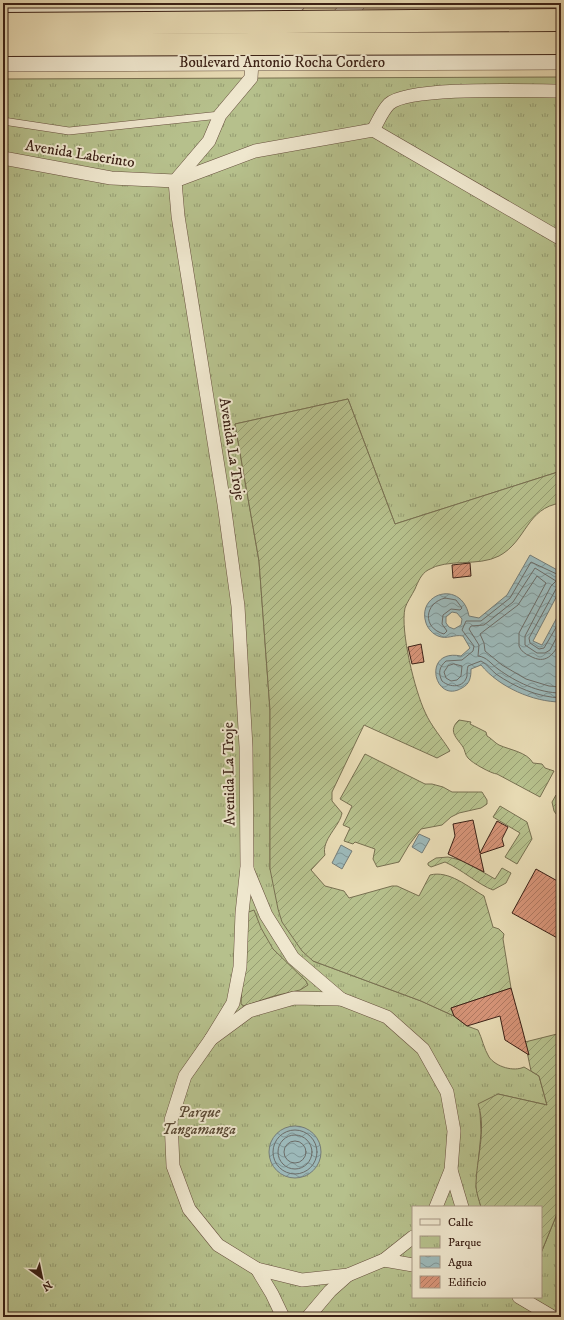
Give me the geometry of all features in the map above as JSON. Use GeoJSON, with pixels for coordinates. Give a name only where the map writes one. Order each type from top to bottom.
{"type":"FeatureCollection","features":[{"type":"Feature","properties":{"kind":"highway"},"geometry":{"type":"LineString","coordinates":[[3,24],[561,20]]}},
{"type":"Feature","properties":{"kind":"highway"},"geometry":{"type":"LineString","coordinates":[[3,45],[561,43]]}},
{"type":"Feature","properties":{"kind":"street"},"geometry":{"type":"LineString","coordinates":[[3,12],[297,3]]}},
{"type":"Feature","properties":{"kind":"street"},"geometry":{"type":"LineString","coordinates":[[346,62],[337,49],[335,28],[342,15],[357,3]]}},
{"type":"Feature","properties":{"kind":"street"},"geometry":{"type":"LineString","coordinates":[[176,181],[209,141],[220,115],[251,78],[252,62],[244,4]]}},
{"type":"Feature","properties":{"kind":"street","name":"Boulevard Antonio Rocha Cordero"},"geometry":{"type":"LineString","coordinates":[[3,64],[561,61]]}},
{"type":"Feature","properties":{"kind":"street"},"geometry":{"type":"LineString","coordinates":[[373,130],[390,104],[403,97],[438,92],[561,91]]}},
{"type":"Feature","properties":{"kind":"street"},"geometry":{"type":"LineString","coordinates":[[176,181],[255,151],[373,130],[561,239]]}},
{"type":"Feature","properties":{"kind":"street","name":"Avenida Laberinto"},"geometry":{"type":"LineString","coordinates":[[3,158],[112,178],[176,181]]}},
{"type":"Feature","properties":{"kind":"street","name":"Avenida La Troje"},"geometry":{"type":"LineString","coordinates":[[176,181],[178,216],[224,504],[238,606],[246,747],[246,867],[242,913],[240,967],[233,1002],[211,1039]]}},
{"type":"Feature","properties":{"kind":"street","name":"Avenida La Troje"},"geometry":{"type":"LineString","coordinates":[[246,867],[266,915],[293,958],[341,999]]}},
{"type":"Feature","properties":{"kind":"street"},"geometry":{"type":"LineString","coordinates":[[412,1238],[384,1260],[348,1275],[302,1280],[257,1269],[218,1245],[189,1209],[173,1166],[171,1120],[185,1076],[211,1039],[250,1011],[294,998],[341,999],[387,1017],[423,1049],[447,1092],[454,1130],[451,1170],[436,1206]]}},
{"type":"Feature","properties":{"kind":"street"},"geometry":{"type":"LineString","coordinates":[[451,1170],[462,1206]]}},
{"type":"Feature","properties":{"kind":"street"},"geometry":{"type":"LineString","coordinates":[[384,1260],[412,1265]]}},
{"type":"Feature","properties":{"kind":"street"},"geometry":{"type":"LineString","coordinates":[[257,1269],[272,1294],[283,1317]]}},
{"type":"Feature","properties":{"kind":"street"},"geometry":{"type":"LineString","coordinates":[[308,1317],[330,1291],[348,1275]]}},
{"type":"Feature","properties":{"kind":"street"},"geometry":{"type":"LineString","coordinates":[[521,1298],[553,1317]]}},
{"type":"Feature","properties":{"kind":"lane"},"geometry":{"type":"LineString","coordinates":[[3,121],[69,131],[220,115]]}},
{"type":"Feature","properties":{"kind":"green space","name":"Parque Tangamanga"},"geometry":{"type":"Polygon","coordinates":[[[561,77],[561,471],[395,524],[348,399],[235,424],[259,561],[270,710],[270,869],[313,961],[421,1001],[454,1016],[467,1026],[478,1030],[487,1054],[492,1061],[510,1069],[524,1067],[539,1076],[547,1105],[498,1094],[480,1111],[481,1133],[476,1187],[481,1206],[412,1206],[412,1298],[542,1298],[542,1251],[561,1204],[561,1317],[3,1317],[3,79],[561,77]]]}},
{"type":"Feature","properties":{"kind":"green space"},"geometry":{"type":"Polygon","coordinates":[[[348,399],[395,524],[561,471],[561,503],[549,506],[540,511],[508,550],[499,556],[482,561],[436,566],[428,570],[420,578],[405,608],[404,618],[406,645],[417,690],[427,717],[450,751],[437,758],[364,725],[332,792],[332,801],[342,813],[341,818],[328,839],[324,849],[325,855],[311,870],[325,886],[344,891],[349,898],[392,886],[397,886],[419,896],[430,875],[437,874],[458,880],[484,896],[493,927],[499,929],[504,934],[503,939],[511,988],[451,1008],[454,1016],[421,1001],[313,961],[302,951],[282,922],[270,869],[270,710],[259,561],[235,424],[348,399]]]}},
{"type":"Feature","properties":{"kind":"green space"},"geometry":{"type":"Polygon","coordinates":[[[459,720],[471,722],[470,724],[486,732],[487,736],[503,747],[523,754],[533,763],[542,764],[545,768],[554,771],[540,797],[497,774],[482,768],[470,760],[453,731],[455,724],[459,720]]]}},
{"type":"Feature","properties":{"kind":"green space"},"geometry":{"type":"Polygon","coordinates":[[[365,754],[425,784],[443,787],[452,792],[482,792],[487,800],[487,804],[481,808],[459,813],[451,817],[442,825],[421,829],[399,862],[377,867],[373,859],[375,849],[355,842],[353,844],[344,841],[350,828],[343,825],[352,806],[340,799],[365,754]]]}},
{"type":"Feature","properties":{"kind":"green space"},"geometry":{"type":"Polygon","coordinates":[[[561,794],[561,821],[554,811],[552,802],[556,795],[558,796],[561,794]]]}},
{"type":"Feature","properties":{"kind":"green space"},"geometry":{"type":"Polygon","coordinates":[[[500,806],[527,822],[532,839],[517,864],[505,857],[520,833],[493,817],[500,806]]]}},
{"type":"Feature","properties":{"kind":"green space"},"geometry":{"type":"Polygon","coordinates":[[[448,857],[464,861],[495,879],[502,868],[511,873],[506,883],[493,890],[445,862],[431,867],[428,865],[428,863],[436,858],[448,857]]]}},
{"type":"Feature","properties":{"kind":"green space"},"geometry":{"type":"Polygon","coordinates":[[[254,910],[261,928],[273,949],[306,981],[308,985],[300,990],[274,996],[244,1006],[241,1004],[246,913],[254,910]]]}},
{"type":"Feature","properties":{"kind":"green space"},"geometry":{"type":"Polygon","coordinates":[[[561,1033],[561,1204],[542,1251],[542,1206],[481,1206],[476,1186],[481,1134],[478,1104],[498,1094],[547,1105],[539,1076],[531,1071],[525,1042],[561,1033]]]}},
{"type":"Feature","properties":{"kind":"water"},"geometry":{"type":"Polygon","coordinates":[[[530,555],[561,572],[561,588],[533,641],[542,645],[561,610],[561,702],[539,699],[517,692],[497,680],[481,665],[471,669],[470,680],[462,688],[452,691],[444,689],[439,683],[436,675],[436,667],[440,660],[448,656],[461,656],[470,648],[463,636],[441,637],[431,631],[426,623],[425,613],[428,604],[433,598],[441,594],[450,594],[458,597],[465,604],[469,616],[479,618],[507,595],[530,555]],[[452,612],[446,617],[446,623],[449,627],[454,629],[461,625],[462,619],[457,613],[452,612]]]}},
{"type":"Feature","properties":{"kind":"water"},"geometry":{"type":"Polygon","coordinates":[[[419,834],[430,839],[422,853],[412,847],[419,834]]]}},
{"type":"Feature","properties":{"kind":"water"},"geometry":{"type":"Polygon","coordinates":[[[341,845],[352,851],[342,869],[332,863],[341,845]]]}},
{"type":"Feature","properties":{"kind":"water"},"geometry":{"type":"Polygon","coordinates":[[[295,1126],[309,1130],[317,1138],[321,1152],[317,1166],[309,1174],[295,1178],[281,1174],[273,1166],[269,1152],[273,1138],[281,1130],[295,1126]]]}},
{"type":"Feature","properties":{"kind":"building"},"geometry":{"type":"Polygon","coordinates":[[[470,563],[471,576],[453,578],[452,565],[470,563]]]}},
{"type":"Feature","properties":{"kind":"building"},"geometry":{"type":"Polygon","coordinates":[[[421,644],[424,662],[412,664],[408,647],[421,644]]]}},
{"type":"Feature","properties":{"kind":"building"},"geometry":{"type":"Polygon","coordinates":[[[473,820],[480,853],[497,821],[508,827],[502,839],[504,846],[480,854],[484,872],[448,854],[455,836],[453,824],[473,820]]]}},
{"type":"Feature","properties":{"kind":"building"},"geometry":{"type":"Polygon","coordinates":[[[536,869],[561,883],[561,940],[512,913],[536,869]]]}},
{"type":"Feature","properties":{"kind":"building"},"geometry":{"type":"Polygon","coordinates":[[[511,988],[529,1055],[505,1040],[500,1016],[467,1026],[454,1016],[451,1008],[511,988]]]}}]}
